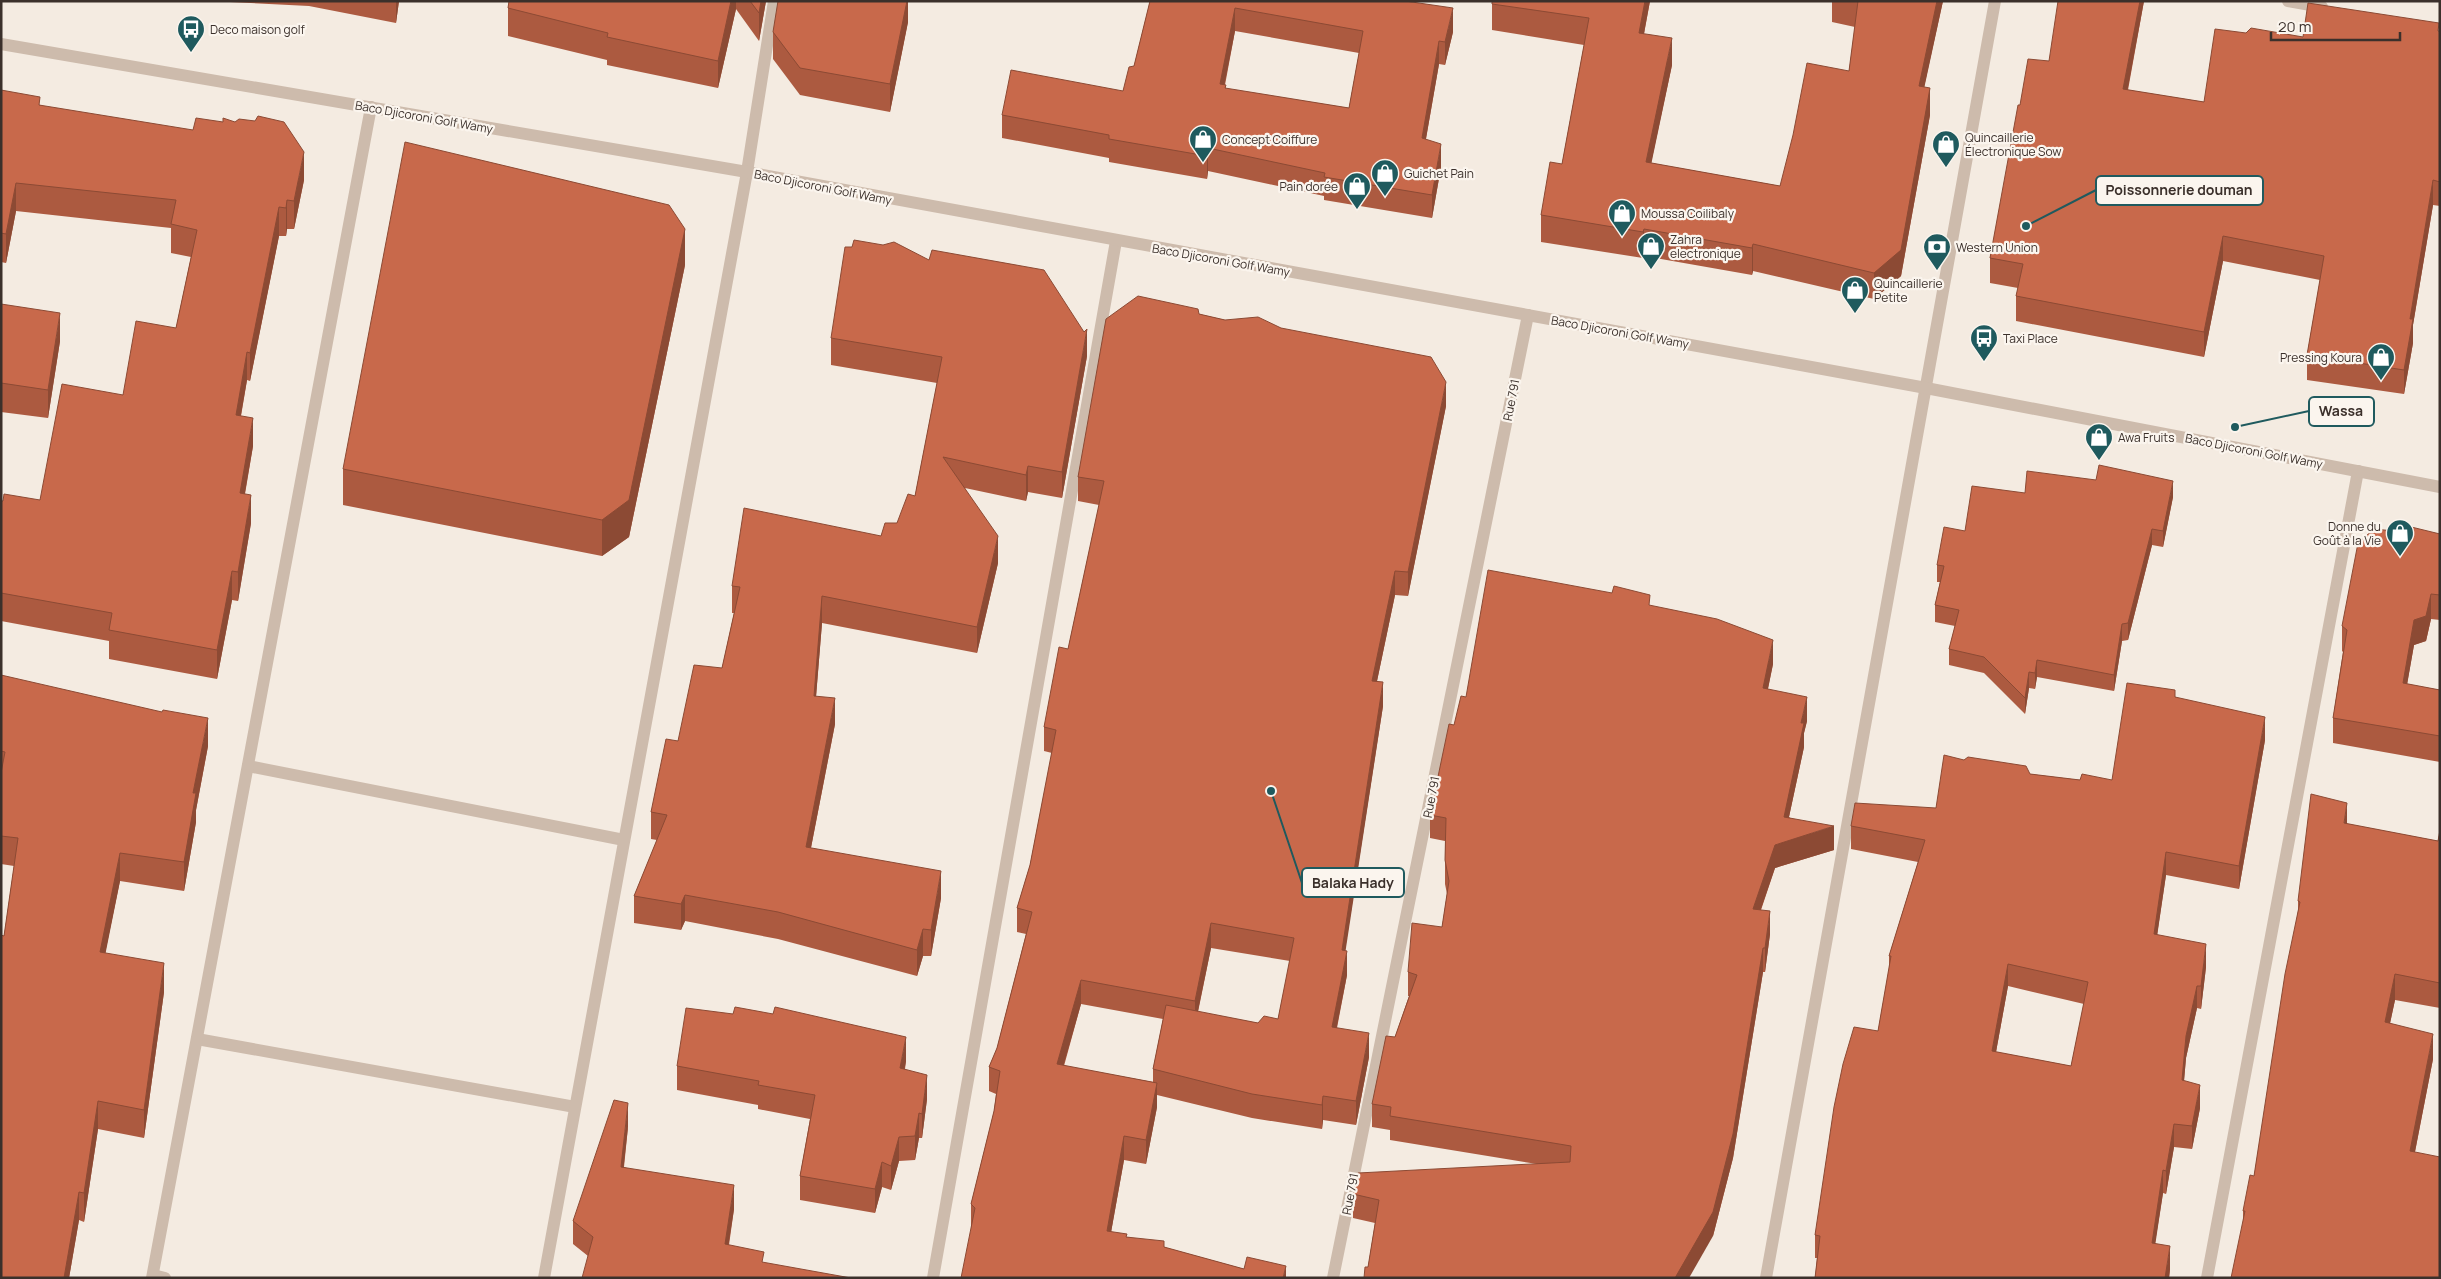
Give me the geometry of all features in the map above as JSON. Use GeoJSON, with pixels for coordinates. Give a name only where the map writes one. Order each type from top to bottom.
{"type":"FeatureCollection","features":[{"type":"Feature","properties":{"kind":"street"},"geometry":{"type":"LineString","coordinates":[[544,1278],[747,172],[774,1]]}},
{"type":"Feature","properties":{"kind":"street"},"geometry":{"type":"LineString","coordinates":[[1766,1278],[1995,1]]}},
{"type":"Feature","properties":{"kind":"street"},"geometry":{"type":"LineString","coordinates":[[2288,1],[2335,10]]}},
{"type":"Feature","properties":{"kind":"street","name":"Baco Djicoroni Golf Wamy"},"geometry":{"type":"LineString","coordinates":[[1,44],[747,172],[1926,388],[2440,486]]}},
{"type":"Feature","properties":{"kind":"street"},"geometry":{"type":"LineString","coordinates":[[157,1277],[197,1039],[371,107]]}},
{"type":"Feature","properties":{"kind":"street"},"geometry":{"type":"LineString","coordinates":[[932,1278],[1116,241]]}},
{"type":"Feature","properties":{"kind":"street","name":"Rue 791"},"geometry":{"type":"LineString","coordinates":[[1333,1278],[1528,315]]}},
{"type":"Feature","properties":{"kind":"street"},"geometry":{"type":"LineString","coordinates":[[2207,1278],[2358,471]]}},
{"type":"Feature","properties":{"kind":"street"},"geometry":{"type":"LineString","coordinates":[[248,766],[624,840]]}},
{"type":"Feature","properties":{"kind":"street"},"geometry":{"type":"LineString","coordinates":[[197,1039],[575,1108]]}},
{"type":"Feature","properties":{"kind":"building"},"geometry":{"type":"Polygon","coordinates":[[[509,1],[731,1],[718,61],[607,37],[608,33],[508,8],[509,1]]]}},
{"type":"Feature","properties":{"kind":"building"},"geometry":{"type":"Polygon","coordinates":[[[750,1],[761,1],[759,13],[750,1]]]}},
{"type":"Feature","properties":{"kind":"building"},"geometry":{"type":"Polygon","coordinates":[[[778,1],[907,1],[890,84],[800,68],[773,32],[778,1]]]}},
{"type":"Feature","properties":{"kind":"building"},"geometry":{"type":"Polygon","coordinates":[[[1150,1],[1405,1],[1453,8],[1445,42],[1439,41],[1422,138],[1441,144],[1432,195],[1324,177],[1325,173],[1208,148],[1207,156],[1109,139],[1109,135],[1002,115],[1011,70],[1123,91],[1129,67],[1134,66],[1150,1]],[[1235,8],[1220,84],[1226,85],[1225,88],[1349,108],[1363,31],[1235,8]]]}},
{"type":"Feature","properties":{"kind":"building"},"geometry":{"type":"Polygon","coordinates":[[[1492,1],[1645,1],[1639,33],[1672,38],[1646,162],[1780,186],[1793,135],[1807,63],[1849,71],[1858,1],[1937,1],[1919,86],[1930,88],[1901,250],[1874,273],[1753,244],[1752,248],[1644,229],[1643,232],[1541,215],[1550,162],[1562,164],[1589,18],[1492,4],[1492,1]]]}},
{"type":"Feature","properties":{"kind":"building"},"geometry":{"type":"Polygon","coordinates":[[[2058,1],[2140,1],[2123,89],[2204,102],[2215,29],[2246,33],[2251,28],[2303,37],[2308,3],[2439,23],[2440,182],[2433,180],[2410,319],[2413,319],[2404,370],[2307,355],[2324,256],[2223,236],[2204,332],[2016,296],[2023,264],[1990,258],[2028,59],[2049,61],[2058,1]]]}},
{"type":"Feature","properties":{"kind":"building"},"geometry":{"type":"Polygon","coordinates":[[[1,90],[40,97],[39,105],[193,130],[196,118],[223,122],[223,118],[235,122],[239,119],[255,121],[258,116],[284,122],[304,152],[294,201],[287,200],[286,208],[279,207],[250,353],[247,352],[236,415],[253,418],[240,493],[251,495],[238,572],[232,571],[217,650],[109,630],[112,613],[1,593],[1,501],[3,501],[4,494],[40,500],[62,384],[123,395],[136,321],[176,328],[197,230],[171,224],[176,200],[16,183],[6,234],[1,233],[1,90]]]}},
{"type":"Feature","properties":{"kind":"building"},"geometry":{"type":"Polygon","coordinates":[[[405,142],[669,205],[685,229],[629,500],[602,520],[343,469],[405,142]]]}},
{"type":"Feature","properties":{"kind":"building"},"geometry":{"type":"Polygon","coordinates":[[[854,240],[883,245],[894,242],[929,260],[932,250],[1044,270],[1084,332],[1087,329],[1062,472],[1028,466],[1026,475],[943,457],[998,536],[977,627],[822,596],[814,696],[835,698],[806,847],[941,871],[931,930],[923,929],[917,950],[778,912],[685,895],[681,904],[634,896],[667,815],[651,812],[666,739],[678,741],[694,665],[722,668],[740,587],[732,586],[744,508],[881,536],[885,523],[897,523],[908,494],[915,496],[942,357],[831,338],[845,247],[852,247],[854,240]]]}},
{"type":"Feature","properties":{"kind":"building"},"geometry":{"type":"Polygon","coordinates":[[[1138,296],[1198,309],[1199,314],[1225,320],[1258,317],[1281,328],[1431,357],[1446,382],[1408,572],[1395,571],[1372,681],[1383,682],[1342,950],[1347,951],[1332,1027],[1369,1033],[1356,1101],[1323,1096],[1322,1105],[1252,1094],[1153,1069],[1166,1005],[1258,1023],[1264,1016],[1278,1019],[1294,938],[1211,923],[1195,1001],[1081,980],[1057,1064],[1157,1083],[1146,1140],[1124,1136],[1107,1231],[1127,1234],[1126,1237],[1164,1241],[1164,1247],[1244,1269],[1247,1257],[1286,1266],[1283,1278],[961,1278],[975,1208],[971,1204],[994,1111],[1000,1071],[989,1067],[997,1048],[1032,912],[1017,908],[1030,865],[1056,730],[1044,727],[1059,647],[1068,649],[1104,481],[1078,477],[1106,319],[1138,296]]]}},
{"type":"Feature","properties":{"kind":"building"},"geometry":{"type":"Polygon","coordinates":[[[1,304],[60,313],[48,390],[1,383],[1,304]]]}},
{"type":"Feature","properties":{"kind":"building"},"geometry":{"type":"Polygon","coordinates":[[[2099,465],[2173,481],[2163,531],[2152,529],[2128,623],[2122,624],[2114,675],[2037,660],[2035,673],[2029,672],[2025,698],[1984,657],[1949,649],[1959,610],[1935,605],[1944,566],[1937,565],[1944,527],[1965,531],[1972,486],[2025,493],[2027,471],[2096,480],[2099,465]]]}},
{"type":"Feature","properties":{"kind":"building"},"geometry":{"type":"Polygon","coordinates":[[[2399,524],[2440,534],[2440,595],[2431,594],[2426,616],[2414,620],[2403,683],[2440,690],[2440,736],[2333,718],[2347,630],[2342,626],[2358,543],[2374,529],[2394,531],[2399,524]]]}},
{"type":"Feature","properties":{"kind":"building"},"geometry":{"type":"Polygon","coordinates":[[[1488,570],[1612,593],[1614,586],[1650,595],[1649,605],[1717,619],[1773,640],[1763,688],[1807,697],[1801,723],[1804,723],[1784,817],[1834,826],[1775,845],[1753,909],[1770,911],[1733,1134],[1713,1212],[1675,1278],[1364,1278],[1365,1267],[1368,1267],[1379,1200],[1353,1194],[1358,1173],[1570,1162],[1571,1146],[1390,1116],[1391,1107],[1372,1104],[1386,1036],[1395,1037],[1417,975],[1408,972],[1412,923],[1442,927],[1449,881],[1445,860],[1446,818],[1430,815],[1449,724],[1454,725],[1461,696],[1466,697],[1488,570]]]}},
{"type":"Feature","properties":{"kind":"building"},"geometry":{"type":"Polygon","coordinates":[[[1,675],[162,712],[163,710],[208,718],[193,793],[196,793],[184,862],[120,853],[100,952],[164,963],[144,1110],[98,1101],[84,1193],[79,1192],[64,1278],[1,1278],[1,935],[4,936],[18,838],[1,836],[1,773],[5,752],[1,751],[1,675]]]}},
{"type":"Feature","properties":{"kind":"building"},"geometry":{"type":"Polygon","coordinates":[[[2127,683],[2175,690],[2175,697],[2265,717],[2239,866],[2166,852],[2154,934],[2206,944],[2201,986],[2197,986],[2186,1036],[2182,1080],[2200,1085],[2192,1126],[2174,1124],[2166,1171],[2163,1170],[2152,1243],[2170,1246],[2165,1278],[1815,1278],[1820,1236],[1815,1235],[1834,1107],[1843,1064],[1854,1027],[1878,1031],[1891,956],[1889,956],[1925,840],[1851,826],[1855,803],[1936,808],[1944,755],[1964,760],[1968,757],[2026,766],[2030,774],[2080,780],[2082,774],[2112,780],[2127,683]],[[2008,964],[1992,1051],[2071,1066],[2088,982],[2008,964]]]}},
{"type":"Feature","properties":{"kind":"building"},"geometry":{"type":"Polygon","coordinates":[[[2311,794],[2347,803],[2344,823],[2438,841],[2440,830],[2440,983],[2395,974],[2385,1022],[2433,1034],[2410,1151],[2440,1157],[2440,1278],[2231,1278],[2245,1211],[2243,1211],[2250,1175],[2254,1176],[2285,974],[2300,902],[2298,901],[2311,794]]]}},
{"type":"Feature","properties":{"kind":"building"},"geometry":{"type":"Polygon","coordinates":[[[735,1007],[773,1014],[775,1007],[906,1037],[900,1068],[927,1075],[922,1114],[919,1113],[915,1136],[899,1137],[891,1166],[882,1162],[875,1189],[800,1176],[815,1095],[758,1085],[759,1081],[677,1066],[686,1008],[733,1014],[735,1007]]]}},
{"type":"Feature","properties":{"kind":"building"},"geometry":{"type":"Polygon","coordinates":[[[614,1100],[628,1103],[621,1167],[734,1185],[725,1244],[764,1252],[762,1262],[851,1278],[582,1278],[593,1237],[573,1221],[614,1100]]]}},
{"type":"Feature","properties":{"kind":"place","name":"Deco maison golf"},"geometry":{"type":"Point","coordinates":[191,53]}},
{"type":"Feature","properties":{"kind":"place","name":"Concept Coiffure"},"geometry":{"type":"Point","coordinates":[1203,163]}},
{"type":"Feature","properties":{"kind":"place","name":"Quincaillerie Électronique Sow"},"geometry":{"type":"Point","coordinates":[1946,168]}},
{"type":"Feature","properties":{"kind":"place","name":"Guichet Pain"},"geometry":{"type":"Point","coordinates":[1385,197]}},
{"type":"Feature","properties":{"kind":"place","name":"Pain dorée"},"geometry":{"type":"Point","coordinates":[1357,210]}},
{"type":"Feature","properties":{"kind":"place","name":"Poissonnerie douman"},"geometry":{"type":"Point","coordinates":[2026,226]}},
{"type":"Feature","properties":{"kind":"place","name":"Moussa Coilibaly"},"geometry":{"type":"Point","coordinates":[1622,237]}},
{"type":"Feature","properties":{"kind":"place","name":"Zahra electronique"},"geometry":{"type":"Point","coordinates":[1651,270]}},
{"type":"Feature","properties":{"kind":"place","name":"Western Union"},"geometry":{"type":"Point","coordinates":[1937,271]}},
{"type":"Feature","properties":{"kind":"place","name":"Quincaillerie Petite"},"geometry":{"type":"Point","coordinates":[1855,314]}},
{"type":"Feature","properties":{"kind":"place","name":"Taxi Place"},"geometry":{"type":"Point","coordinates":[1984,362]}},
{"type":"Feature","properties":{"kind":"place","name":"Pressing Koura"},"geometry":{"type":"Point","coordinates":[2381,381]}},
{"type":"Feature","properties":{"kind":"place","name":"Wassa"},"geometry":{"type":"Point","coordinates":[2235,427]}},
{"type":"Feature","properties":{"kind":"place","name":"Awa Fruits"},"geometry":{"type":"Point","coordinates":[2099,461]}},
{"type":"Feature","properties":{"kind":"place","name":"Donne du Goût à la Vie"},"geometry":{"type":"Point","coordinates":[2400,557]}},
{"type":"Feature","properties":{"kind":"place","name":"Balaka Hady"},"geometry":{"type":"Point","coordinates":[1271,791]}}]}
